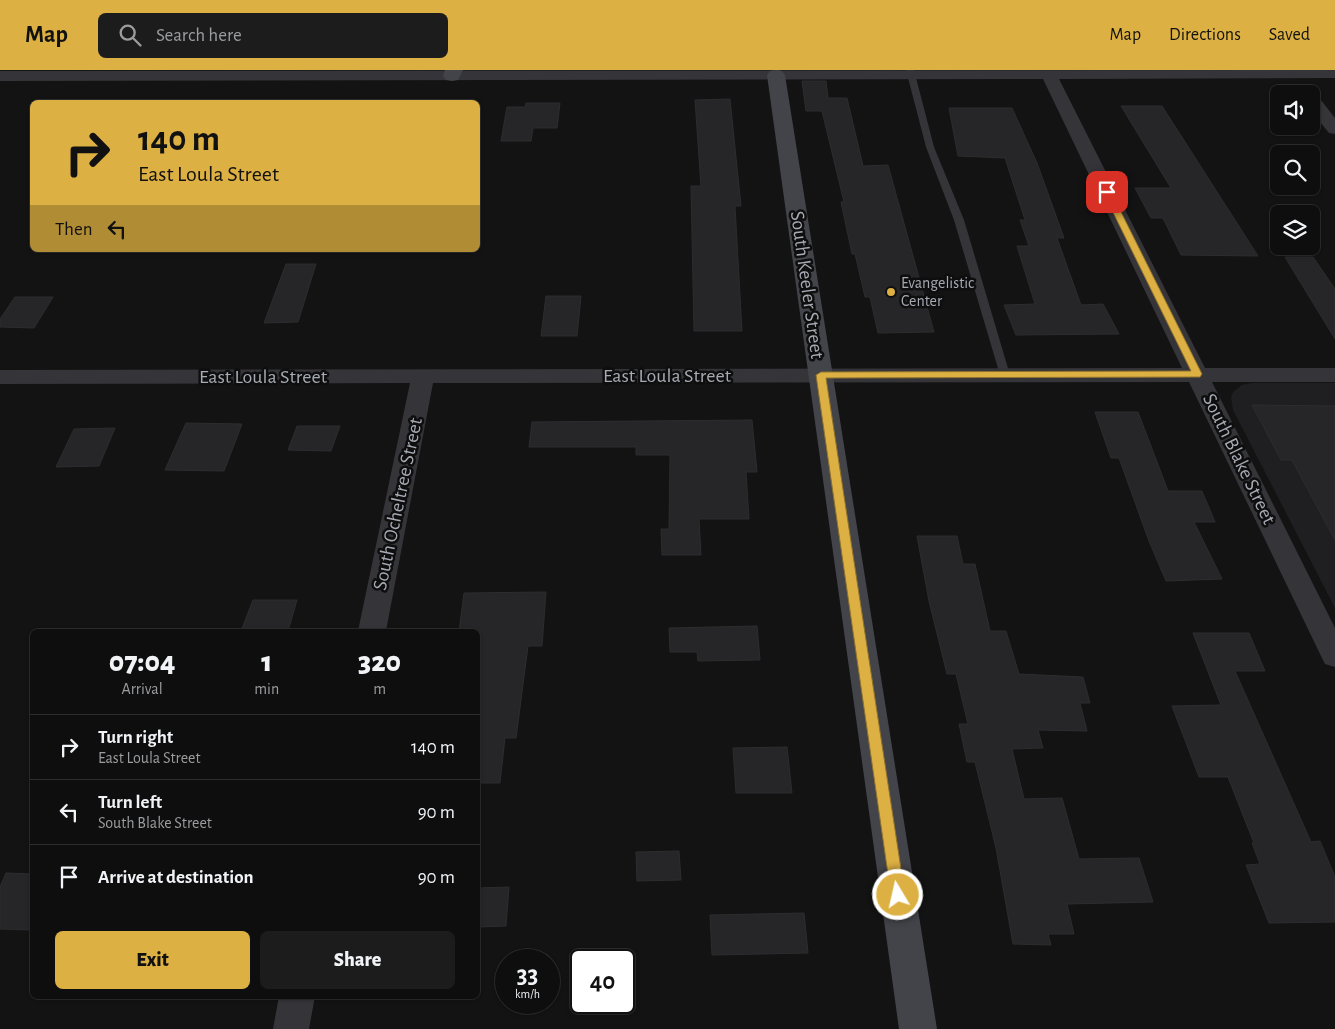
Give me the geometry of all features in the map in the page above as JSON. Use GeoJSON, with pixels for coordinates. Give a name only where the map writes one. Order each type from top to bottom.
{"type":"FeatureCollection","features":[{"type":"Feature","properties":{"kind":"street","name":"South Blake Street"},"geometry":{"type":"LineString","coordinates":[[1048,72],[1335,656]]}},
{"type":"Feature","properties":{"kind":"street"},"geometry":{"type":"LineString","coordinates":[[1289,72],[1300,85]]}},
{"type":"Feature","properties":{"kind":"street"},"geometry":{"type":"LineString","coordinates":[[0,76],[453,73],[1335,73]]}},
{"type":"Feature","properties":{"kind":"street","name":"South Keeler Street"},"geometry":{"type":"LineString","coordinates":[[776,73],[918,1029]]}},
{"type":"Feature","properties":{"kind":"street"},"geometry":{"type":"LineString","coordinates":[[1320,110],[1335,129]]}},
{"type":"Feature","properties":{"kind":"street","name":"East Loula Street"},"geometry":{"type":"LineString","coordinates":[[0,377],[1335,375]]}},
{"type":"Feature","properties":{"kind":"street","name":"South Ocheltree Street"},"geometry":{"type":"LineString","coordinates":[[372,629],[424,376]]}},
{"type":"Feature","properties":{"kind":"street"},"geometry":{"type":"LineString","coordinates":[[290,1029],[296,999]]}},
{"type":"Feature","properties":{"kind":"lane"},"geometry":{"type":"LineString","coordinates":[[911,72],[930,147],[959,220],[1004,375]]}},
{"type":"Feature","properties":{"kind":"shaded area"},"geometry":{"type":"Polygon","coordinates":[[[1253,383],[1335,383],[1335,608],[1233,410],[1231,397],[1233,392],[1242,385],[1253,383]]]}},
{"type":"Feature","properties":{"kind":"building"},"geometry":{"type":"Polygon","coordinates":[[[802,81],[826,81],[828,98],[847,98],[863,166],[888,165],[934,332],[878,333],[870,297],[865,297],[855,254],[852,254],[841,202],[844,202],[822,111],[806,111],[802,81]]]}},
{"type":"Feature","properties":{"kind":"building"},"geometry":{"type":"Polygon","coordinates":[[[730,99],[741,206],[735,206],[742,331],[694,331],[691,186],[701,186],[695,100],[730,99]]]}},
{"type":"Feature","properties":{"kind":"building"},"geometry":{"type":"Polygon","coordinates":[[[526,103],[560,103],[557,128],[533,128],[531,141],[501,141],[507,107],[525,107],[526,103]]]}},
{"type":"Feature","properties":{"kind":"building"},"geometry":{"type":"Polygon","coordinates":[[[1121,106],[1162,106],[1258,256],[1181,255],[1163,218],[1151,218],[1135,188],[1171,188],[1121,106]]]}},
{"type":"Feature","properties":{"kind":"building"},"geometry":{"type":"Polygon","coordinates":[[[949,108],[1012,108],[1037,163],[1064,238],[1057,238],[1081,305],[1103,304],[1119,334],[1016,335],[1004,305],[1035,304],[1017,246],[1029,246],[1020,220],[1025,220],[1005,158],[958,156],[949,108]]]}},
{"type":"Feature","properties":{"kind":"building"},"geometry":{"type":"Polygon","coordinates":[[[1285,257],[1313,257],[1335,289],[1335,339],[1285,257]]]}},
{"type":"Feature","properties":{"kind":"building"},"geometry":{"type":"Polygon","coordinates":[[[286,264],[316,264],[298,322],[264,323],[286,264]]]}},
{"type":"Feature","properties":{"kind":"building"},"geometry":{"type":"Polygon","coordinates":[[[546,296],[581,296],[577,336],[541,336],[546,296]]]}},
{"type":"Feature","properties":{"kind":"building"},"geometry":{"type":"Polygon","coordinates":[[[15,297],[53,297],[34,328],[0,327],[0,319],[15,297]]]}},
{"type":"Feature","properties":{"kind":"building"},"geometry":{"type":"Polygon","coordinates":[[[1252,405],[1335,406],[1335,540],[1292,460],[1281,460],[1252,405]]]}},
{"type":"Feature","properties":{"kind":"building"},"geometry":{"type":"Polygon","coordinates":[[[1095,412],[1138,412],[1168,491],[1202,491],[1215,522],[1194,522],[1222,579],[1166,581],[1149,541],[1119,458],[1111,458],[1095,412]]]}},
{"type":"Feature","properties":{"kind":"building"},"geometry":{"type":"Polygon","coordinates":[[[752,420],[757,472],[746,472],[749,519],[699,519],[701,555],[662,555],[661,529],[669,529],[670,455],[636,455],[636,447],[529,447],[532,422],[752,420]]]}},
{"type":"Feature","properties":{"kind":"building"},"geometry":{"type":"Polygon","coordinates":[[[186,423],[242,424],[224,471],[165,470],[186,423]]]}},
{"type":"Feature","properties":{"kind":"building"},"geometry":{"type":"Polygon","coordinates":[[[297,426],[340,426],[331,451],[288,450],[297,426]]]}},
{"type":"Feature","properties":{"kind":"building"},"geometry":{"type":"Polygon","coordinates":[[[115,428],[99,466],[56,467],[74,429],[115,428]]]}},
{"type":"Feature","properties":{"kind":"building"},"geometry":{"type":"Polygon","coordinates":[[[917,536],[957,536],[963,564],[975,564],[990,631],[1006,631],[1019,674],[1083,677],[1090,703],[1080,703],[1087,731],[1038,730],[1043,748],[1012,749],[1024,799],[1062,798],[1079,859],[1139,858],[1153,902],[1067,904],[1074,934],[1048,934],[1051,945],[1013,944],[996,848],[975,762],[967,762],[959,724],[968,724],[956,674],[947,674],[929,601],[917,536]]]}},
{"type":"Feature","properties":{"kind":"building"},"geometry":{"type":"Polygon","coordinates":[[[546,592],[542,646],[528,646],[516,738],[505,738],[500,783],[480,783],[480,629],[459,629],[464,593],[546,592]]]}},
{"type":"Feature","properties":{"kind":"building"},"geometry":{"type":"Polygon","coordinates":[[[253,600],[297,600],[289,629],[242,629],[253,600]]]}},
{"type":"Feature","properties":{"kind":"building"},"geometry":{"type":"Polygon","coordinates":[[[757,626],[760,660],[698,661],[697,652],[670,652],[669,628],[757,626]]]}},
{"type":"Feature","properties":{"kind":"building"},"geometry":{"type":"Polygon","coordinates":[[[1193,633],[1249,633],[1265,671],[1235,671],[1311,842],[1320,841],[1335,877],[1335,922],[1269,923],[1246,865],[1260,864],[1252,843],[1254,843],[1228,777],[1199,777],[1172,706],[1221,705],[1193,633]]]}},
{"type":"Feature","properties":{"kind":"building"},"geometry":{"type":"Polygon","coordinates":[[[787,747],[792,793],[736,793],[733,748],[787,747]]]}},
{"type":"Feature","properties":{"kind":"building"},"geometry":{"type":"Polygon","coordinates":[[[679,851],[681,880],[637,881],[636,852],[679,851]]]}},
{"type":"Feature","properties":{"kind":"building"},"geometry":{"type":"Polygon","coordinates":[[[6,873],[30,874],[30,930],[0,929],[0,887],[6,873]]]}},
{"type":"Feature","properties":{"kind":"building"},"geometry":{"type":"Polygon","coordinates":[[[509,887],[506,926],[480,927],[480,888],[509,887]]]}},
{"type":"Feature","properties":{"kind":"building"},"geometry":{"type":"Polygon","coordinates":[[[804,913],[808,953],[712,955],[710,915],[804,913]]]}},
{"type":"Feature","properties":{"kind":"place","name":"Evangelistic Center"},"geometry":{"type":"Point","coordinates":[891,292]}},
{"type":"Feature","properties":{"kind":"route"},"geometry":{"type":"LineString","coordinates":[[898,895],[821,375],[1197,374],[1107,192]]}}]}
